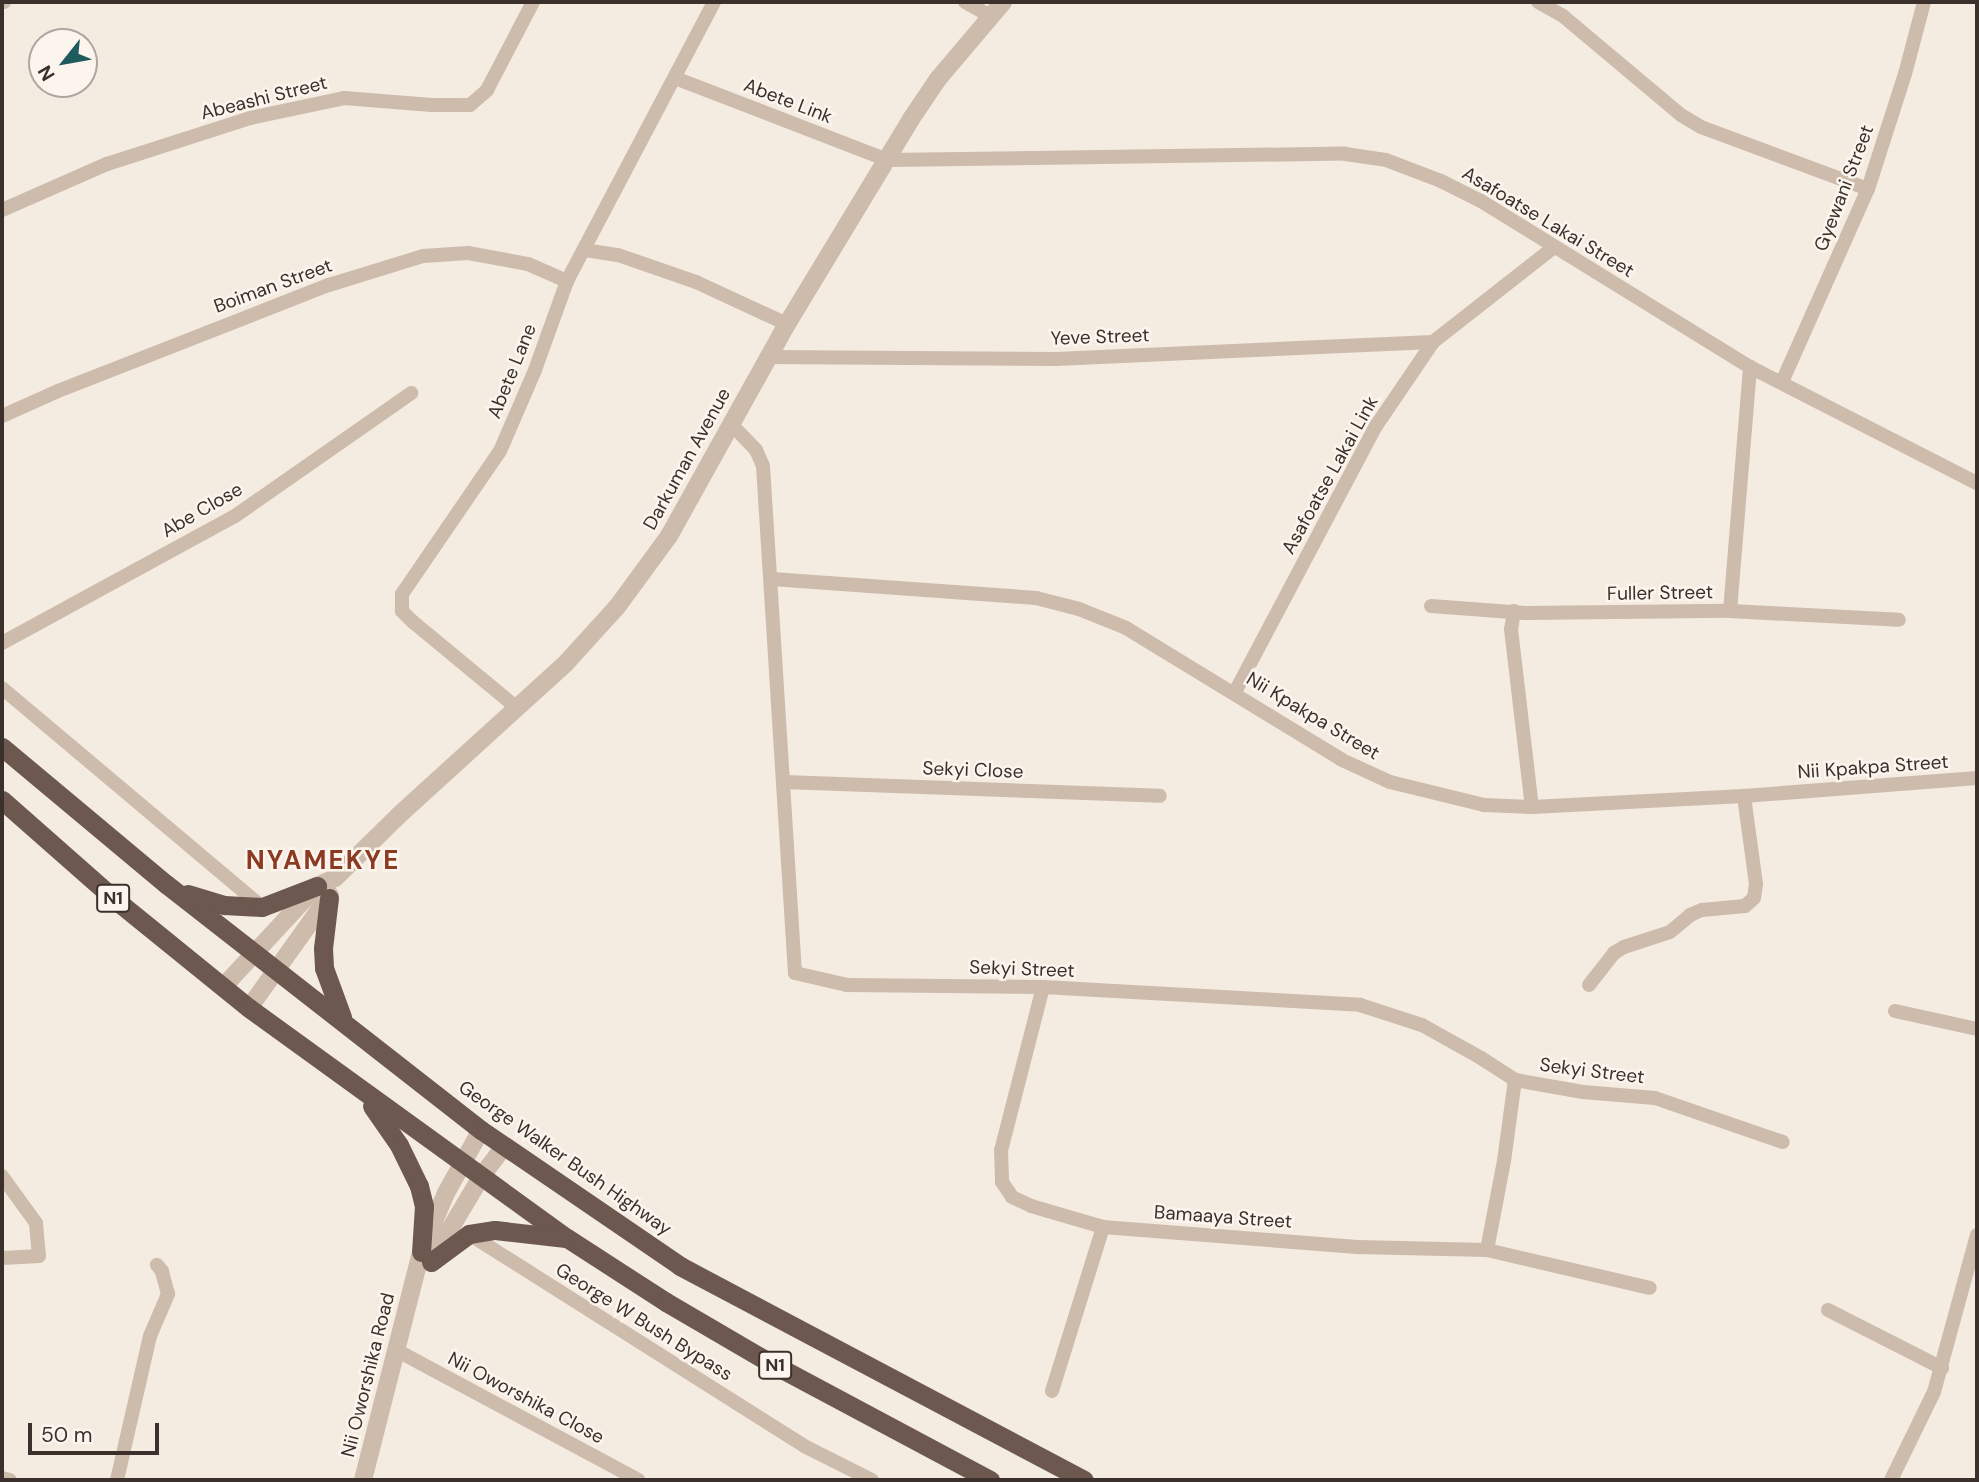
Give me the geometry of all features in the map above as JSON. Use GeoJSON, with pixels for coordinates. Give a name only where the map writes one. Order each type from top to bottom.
{"type":"FeatureCollection","features":[{"type":"Feature","properties":{"kind":"highway","name":"George Walker Bush Highway"},"geometry":{"type":"LineString","coordinates":[[2,747],[166,884],[481,1130],[680,1266],[1084,1480]]}},
{"type":"Feature","properties":{"kind":"highway","name":"N1"},"geometry":{"type":"LineString","coordinates":[[2,800],[112,897],[248,1009],[567,1238],[666,1302],[767,1361],[990,1480]]}},
{"type":"Feature","properties":{"kind":"highway"},"geometry":{"type":"LineString","coordinates":[[166,884],[205,901],[245,908],[262,907],[327,888],[324,968],[344,1021]]}},
{"type":"Feature","properties":{"kind":"highway"},"geometry":{"type":"LineString","coordinates":[[355,1087],[378,1114],[412,1169],[424,1206],[426,1257],[469,1234],[495,1230],[567,1238]]}},
{"type":"Feature","properties":{"kind":"street","name":"Abeashi Street"},"geometry":{"type":"LineString","coordinates":[[2,211],[107,164],[250,118],[344,98],[432,105],[470,105],[487,90],[533,2]]}},
{"type":"Feature","properties":{"kind":"street","name":"Abete Lane"},"geometry":{"type":"LineString","coordinates":[[517,708],[412,622],[402,611],[402,594],[500,451],[535,370],[568,281],[714,2]]}},
{"type":"Feature","properties":{"kind":"street"},"geometry":{"type":"LineString","coordinates":[[965,2],[990,16]]}},
{"type":"Feature","properties":{"kind":"street","name":"Darkuman Avenue"},"geometry":{"type":"LineString","coordinates":[[223,987],[275,930],[327,888],[398,816],[566,663],[617,607],[668,536],[787,324],[938,79],[1003,2]]}},
{"type":"Feature","properties":{"kind":"street"},"geometry":{"type":"LineString","coordinates":[[1538,2],[1563,16],[1681,116],[1701,127],[1868,189]]}},
{"type":"Feature","properties":{"kind":"street","name":"Gyewani Street"},"geometry":{"type":"LineString","coordinates":[[1782,382],[1868,189],[1905,74],[1924,2]]}},
{"type":"Feature","properties":{"kind":"street","name":"Abete Link"},"geometry":{"type":"LineString","coordinates":[[675,78],[887,160]]}},
{"type":"Feature","properties":{"kind":"street","name":"Asafoatse Lakai Street"},"geometry":{"type":"LineString","coordinates":[[887,160],[1345,154],[1386,160],[1441,181],[1503,214],[1553,248],[1750,367],[1977,483]]}},
{"type":"Feature","properties":{"kind":"street","name":"Asafoatse Lakai Link"},"geometry":{"type":"LineString","coordinates":[[1235,692],[1376,426],[1433,342],[1553,248]]}},
{"type":"Feature","properties":{"kind":"street"},"geometry":{"type":"LineString","coordinates":[[585,250],[618,255],[696,282],[787,324]]}},
{"type":"Feature","properties":{"kind":"street","name":"Boiman Street"},"geometry":{"type":"LineString","coordinates":[[2,416],[95,376],[329,285],[423,256],[468,253],[528,264],[568,281]]}},
{"type":"Feature","properties":{"kind":"street","name":"Yeve Street"},"geometry":{"type":"LineString","coordinates":[[768,357],[1056,359],[1433,342]]}},
{"type":"Feature","properties":{"kind":"street","name":"Fuller Street"},"geometry":{"type":"LineString","coordinates":[[1431,606],[1513,616],[1730,611],[1750,367]]}},
{"type":"Feature","properties":{"kind":"street","name":"Abe Close"},"geometry":{"type":"LineString","coordinates":[[2,643],[235,516],[411,393]]}},
{"type":"Feature","properties":{"kind":"street","name":"Sekyi Street"},"geometry":{"type":"LineString","coordinates":[[731,424],[755,450],[763,467],[795,973],[847,985],[1043,987],[1360,1005],[1422,1025],[1515,1080],[1583,1092],[1655,1098],[1783,1142]]}},
{"type":"Feature","properties":{"kind":"street","name":"Nii Kpakpa Street"},"geometry":{"type":"LineString","coordinates":[[772,579],[1036,597],[1079,609],[1126,628],[1235,692],[1342,760],[1390,782],[1485,805],[1532,807],[1744,796],[1977,778]]}},
{"type":"Feature","properties":{"kind":"street"},"geometry":{"type":"LineString","coordinates":[[1730,611],[1899,620]]}},
{"type":"Feature","properties":{"kind":"street"},"geometry":{"type":"LineString","coordinates":[[1513,616],[1532,807]]}},
{"type":"Feature","properties":{"kind":"street"},"geometry":{"type":"LineString","coordinates":[[2,688],[262,907]]}},
{"type":"Feature","properties":{"kind":"street","name":"Sekyi Close"},"geometry":{"type":"LineString","coordinates":[[784,782],[1160,796]]}},
{"type":"Feature","properties":{"kind":"street"},"geometry":{"type":"LineString","coordinates":[[1589,985],[1614,953],[1624,947],[1670,932],[1690,915],[1745,906],[1754,898],[1756,884],[1744,796]]}},
{"type":"Feature","properties":{"kind":"street","name":"Darkuman Avenue"},"geometry":{"type":"LineString","coordinates":[[248,1009],[295,946],[327,888]]}},
{"type":"Feature","properties":{"kind":"street","name":"Bamaaya Street"},"geometry":{"type":"LineString","coordinates":[[1043,987],[1001,1150],[1002,1182],[1012,1197],[1031,1206],[1103,1227],[1357,1247],[1488,1250],[1650,1288]]}},
{"type":"Feature","properties":{"kind":"street"},"geometry":{"type":"LineString","coordinates":[[1895,1010],[1977,1029]]}},
{"type":"Feature","properties":{"kind":"street"},"geometry":{"type":"LineString","coordinates":[[1488,1250],[1515,1080]]}},
{"type":"Feature","properties":{"kind":"street","name":"Nii Oworshika Road"},"geometry":{"type":"LineString","coordinates":[[363,1480],[415,1280],[461,1163],[481,1130]]}},
{"type":"Feature","properties":{"kind":"street","name":"Nii Oworshika Road"},"geometry":{"type":"LineString","coordinates":[[426,1257],[504,1146]]}},
{"type":"Feature","properties":{"kind":"street"},"geometry":{"type":"LineString","coordinates":[[2,1176],[36,1223],[39,1256],[2,1258]]}},
{"type":"Feature","properties":{"kind":"street"},"geometry":{"type":"LineString","coordinates":[[1052,1391],[1103,1227]]}},
{"type":"Feature","properties":{"kind":"street","name":"George W Bush Bypass"},"geometry":{"type":"LineString","coordinates":[[469,1234],[806,1447],[872,1480]]}},
{"type":"Feature","properties":{"kind":"street"},"geometry":{"type":"LineString","coordinates":[[1891,1480],[1920,1426],[1942,1368],[1977,1235]]}},
{"type":"Feature","properties":{"kind":"street"},"geometry":{"type":"LineString","coordinates":[[117,1480],[150,1336],[168,1294],[162,1271],[157,1265]]}},
{"type":"Feature","properties":{"kind":"street"},"geometry":{"type":"LineString","coordinates":[[1828,1310],[1942,1368]]}},
{"type":"Feature","properties":{"kind":"street","name":"Nii Oworshika Close"},"geometry":{"type":"LineString","coordinates":[[396,1350],[638,1480]]}},
{"type":"Feature","properties":{"kind":"street"},"geometry":{"type":"LineString","coordinates":[[2,1478],[10,1480]]}},
{"type":"Feature","properties":{"kind":"district","name":"NYAMEKYE"},"geometry":{"type":"Point","coordinates":[323,861]}}]}
